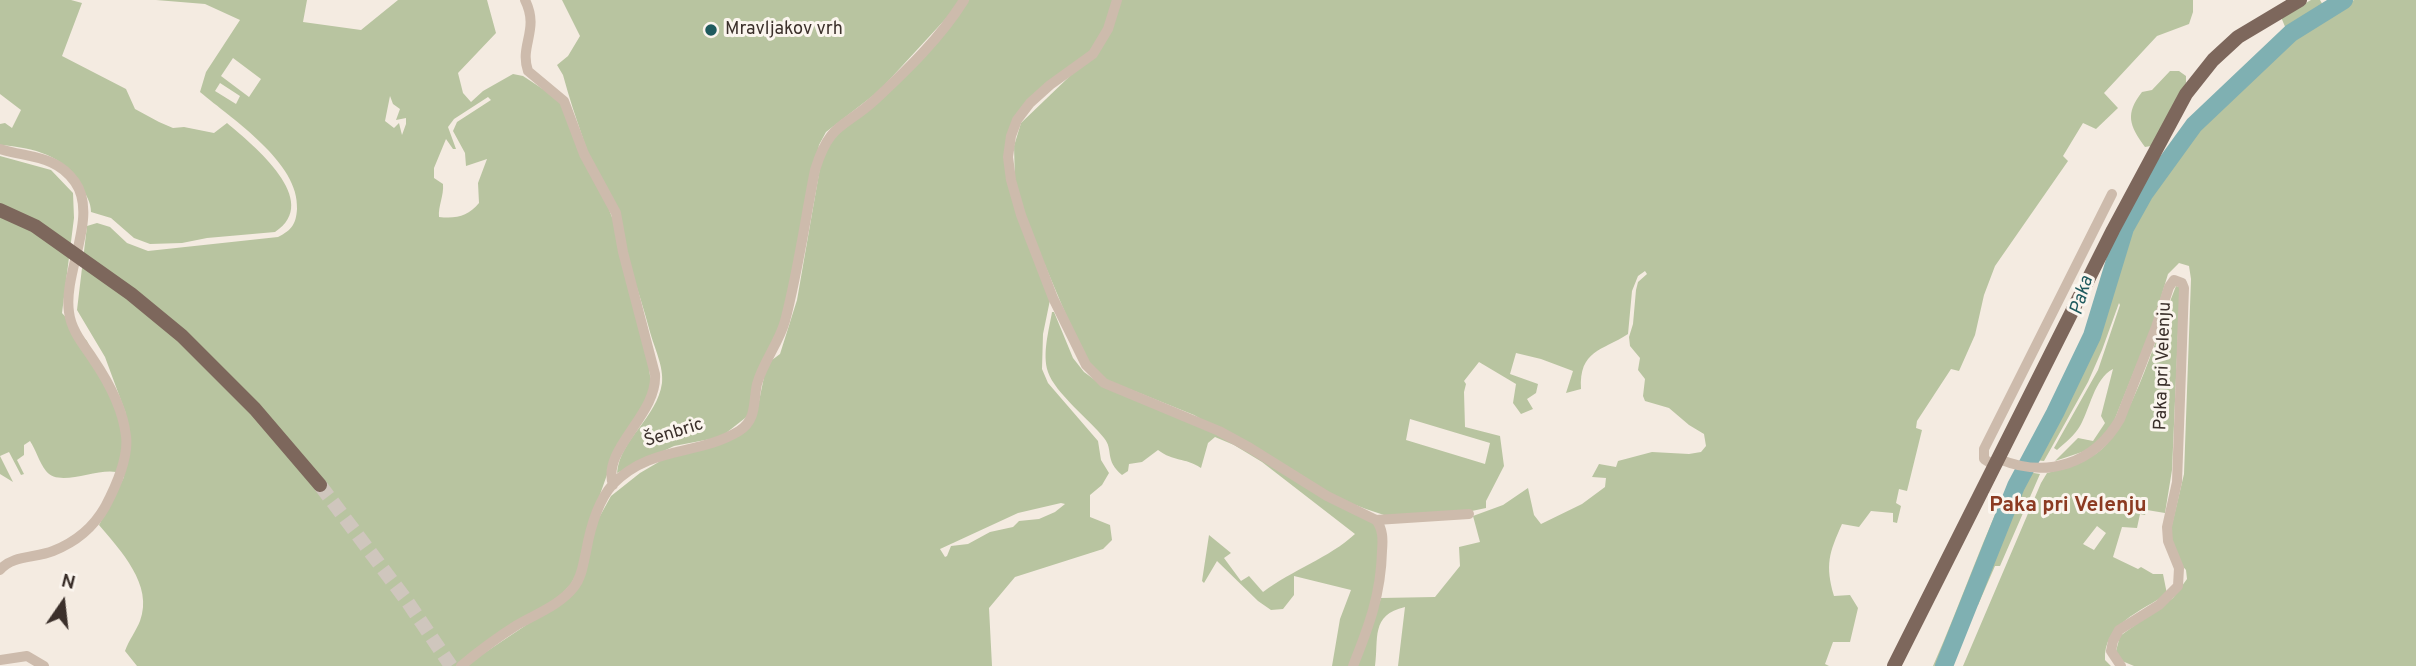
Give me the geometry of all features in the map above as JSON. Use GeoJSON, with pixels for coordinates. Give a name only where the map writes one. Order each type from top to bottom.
{"type":"FeatureCollection","features":[{"type":"Feature","properties":{"kind":"main road"},"geometry":{"type":"LineString","coordinates":[[1894,666],[2113,230],[2197,77],[2238,37],[2300,0]]}},
{"type":"Feature","properties":{"kind":"main road"},"geometry":{"type":"LineString","coordinates":[[0,210],[35,226],[131,295],[182,336],[254,409],[320,485]]}},
{"type":"Feature","properties":{"kind":"street","name":"Šenbric"},"geometry":{"type":"LineString","coordinates":[[525,0],[531,12],[532,23],[525,53],[528,71],[565,101],[584,154],[616,214],[623,252],[655,374],[653,398],[622,446],[612,467],[612,485]]}},
{"type":"Feature","properties":{"kind":"street","name":"Šenbric"},"geometry":{"type":"LineString","coordinates":[[612,485],[642,462],[713,441],[747,426],[755,403],[757,385],[784,323],[821,150],[834,130],[876,100],[901,74],[939,33],[964,0]]}},
{"type":"Feature","properties":{"kind":"street"},"geometry":{"type":"LineString","coordinates":[[1117,0],[1108,29],[1093,54],[1050,85],[1030,103],[1017,120],[1008,157],[1011,180],[1021,215],[1073,341],[1086,365],[1104,383],[1219,431],[1327,496],[1376,520],[1381,526],[1378,596],[1353,666]]}},
{"type":"Feature","properties":{"kind":"street"},"geometry":{"type":"LineString","coordinates":[[0,149],[53,161],[76,183],[86,209],[75,255],[69,311],[75,333],[109,386],[127,438],[119,475],[95,523],[82,536],[53,551],[1,565]]}},
{"type":"Feature","properties":{"kind":"street"},"geometry":{"type":"LineString","coordinates":[[1997,462],[1984,459],[1984,449],[2112,194]]}},
{"type":"Feature","properties":{"kind":"street","name":"Paka pri Velenju"},"geometry":{"type":"LineString","coordinates":[[1997,462],[2043,468],[2066,464],[2099,447],[2112,433],[2133,388],[2169,287],[2174,280],[2182,283],[2184,288],[2177,482],[2167,527],[2168,541],[2180,575],[2178,586],[2171,595],[2119,630],[2113,640],[2112,651],[2121,666]]}},
{"type":"Feature","properties":{"kind":"street"},"geometry":{"type":"LineString","coordinates":[[461,666],[514,627],[559,601],[574,587],[582,572],[590,530],[600,504],[612,485]]}},
{"type":"Feature","properties":{"kind":"street"},"geometry":{"type":"LineString","coordinates":[[1376,520],[1469,514]]}},
{"type":"Feature","properties":{"kind":"street"},"geometry":{"type":"LineString","coordinates":[[0,660],[27,656],[44,666]]}},
{"type":"Feature","properties":{"kind":"green space"},"geometry":{"type":"Polygon","coordinates":[[[0,0],[71,0],[82,3],[62,56],[126,89],[135,109],[173,128],[184,127],[214,133],[227,123],[279,174],[288,190],[291,205],[288,219],[275,232],[150,244],[134,238],[111,218],[91,212],[88,199],[74,175],[57,160],[25,148],[0,145],[0,124],[5,123],[12,128],[21,110],[0,94],[0,0]]]}},
{"type":"Feature","properties":{"kind":"green space"},"geometry":{"type":"Polygon","coordinates":[[[156,0],[307,0],[303,22],[361,30],[398,0],[487,0],[496,33],[458,73],[463,93],[471,102],[483,91],[513,74],[523,76],[558,99],[610,205],[647,351],[652,392],[615,452],[590,523],[578,571],[571,584],[559,597],[472,652],[456,666],[137,666],[125,651],[140,621],[142,594],[133,569],[99,525],[124,477],[126,414],[105,357],[77,310],[87,226],[97,223],[110,227],[127,243],[148,251],[278,237],[292,226],[297,209],[295,192],[288,175],[276,159],[262,143],[200,92],[206,72],[240,20],[205,4],[156,0]],[[233,58],[221,76],[249,97],[261,79],[233,58]],[[220,83],[215,91],[236,104],[240,96],[220,83]],[[390,96],[385,121],[394,128],[399,123],[402,135],[406,118],[396,120],[400,109],[393,104],[390,96]],[[488,97],[454,119],[448,127],[456,149],[453,149],[446,139],[434,168],[434,178],[443,184],[439,217],[462,216],[479,203],[478,183],[487,159],[466,166],[465,153],[453,131],[457,122],[491,100],[488,97]]]}},
{"type":"Feature","properties":{"kind":"green space"},"geometry":{"type":"Polygon","coordinates":[[[562,0],[963,0],[879,91],[826,132],[819,145],[791,299],[749,415],[721,437],[674,446],[617,473],[625,450],[659,396],[662,370],[630,267],[583,140],[563,75],[557,65],[568,56],[580,36],[562,0]]]}},
{"type":"Feature","properties":{"kind":"green space"},"geometry":{"type":"Polygon","coordinates":[[[969,0],[1115,0],[1107,24],[1090,52],[1016,121],[1006,161],[1050,300],[1043,334],[1042,369],[1048,383],[1098,441],[1101,460],[1109,473],[1102,485],[1090,495],[1090,517],[1110,525],[1112,540],[1103,549],[1015,577],[989,608],[992,666],[465,666],[574,593],[595,525],[611,496],[640,473],[674,453],[721,444],[758,406],[768,363],[780,354],[797,300],[822,156],[828,144],[969,0]],[[1065,504],[1018,513],[940,549],[945,557],[951,546],[968,544],[990,532],[1013,527],[1019,521],[1039,519],[1065,504]]]}},
{"type":"Feature","properties":{"kind":"green space"},"geometry":{"type":"Polygon","coordinates":[[[1119,0],[2193,0],[2189,24],[2157,36],[2104,93],[2118,108],[2096,129],[2083,123],[2063,156],[2068,161],[1995,266],[1984,295],[1975,335],[1959,371],[1951,369],[1917,421],[1916,428],[1922,430],[1907,491],[1899,489],[1896,503],[1901,506],[1897,523],[1893,522],[1893,513],[1871,511],[1859,527],[1842,524],[1830,559],[1831,585],[1834,596],[1850,595],[1858,608],[1850,642],[1833,642],[1825,664],[1829,666],[1398,666],[1405,607],[1386,616],[1381,622],[1375,666],[1357,666],[1381,598],[1435,597],[1460,566],[1459,547],[1480,542],[1473,516],[1503,505],[1528,488],[1534,515],[1541,524],[1582,504],[1605,487],[1606,478],[1592,477],[1599,464],[1616,467],[1618,461],[1652,452],[1689,454],[1701,452],[1706,446],[1704,434],[1669,408],[1645,401],[1643,396],[1645,379],[1638,370],[1640,358],[1630,346],[1629,337],[1638,282],[1647,274],[1645,271],[1638,276],[1632,291],[1628,334],[1588,359],[1581,376],[1581,389],[1566,393],[1573,371],[1516,353],[1510,374],[1538,384],[1536,393],[1527,399],[1533,409],[1521,414],[1513,403],[1516,384],[1479,362],[1464,381],[1465,427],[1500,436],[1504,466],[1486,501],[1486,508],[1467,512],[1387,516],[1332,496],[1194,415],[1107,380],[1088,367],[1031,232],[1015,182],[1014,146],[1021,123],[1095,56],[1119,0]],[[1410,419],[1406,440],[1485,464],[1490,443],[1410,419]]]}},
{"type":"Feature","properties":{"kind":"green space"},"geometry":{"type":"Polygon","coordinates":[[[2311,0],[2320,0],[2324,7],[2286,29],[2281,17],[2311,0]]]}},
{"type":"Feature","properties":{"kind":"green space"},"geometry":{"type":"Polygon","coordinates":[[[2354,0],[2416,0],[2416,666],[2134,666],[2122,661],[2116,651],[2120,636],[2173,598],[2187,579],[2186,570],[2178,561],[2170,533],[2184,474],[2191,279],[2189,266],[2179,263],[2168,274],[2153,324],[2112,426],[2091,449],[2055,461],[2078,438],[2093,441],[2105,423],[2101,416],[2113,369],[2101,380],[2078,429],[2057,450],[2054,448],[2098,370],[2119,303],[2088,382],[2044,461],[2035,460],[2085,367],[2129,229],[2167,165],[2194,130],[2271,60],[2289,39],[2354,0]]]}},
{"type":"Feature","properties":{"kind":"green space"},"geometry":{"type":"Polygon","coordinates":[[[2170,71],[2179,71],[2186,76],[2186,83],[2151,146],[2145,147],[2135,132],[2131,113],[2142,92],[2152,90],[2170,71]]]}},
{"type":"Feature","properties":{"kind":"green space"},"geometry":{"type":"Polygon","coordinates":[[[0,156],[51,170],[73,193],[74,218],[62,313],[87,341],[109,386],[124,435],[122,459],[116,472],[69,478],[52,476],[46,471],[30,441],[24,445],[24,455],[17,460],[24,474],[21,475],[9,452],[0,456],[0,156]]]}},
{"type":"Feature","properties":{"kind":"green space"},"geometry":{"type":"Polygon","coordinates":[[[2176,286],[2180,287],[2172,470],[2165,513],[2147,510],[2145,515],[2140,514],[2137,528],[2122,527],[2113,557],[2138,569],[2141,567],[2153,574],[2163,574],[2167,594],[2135,613],[2110,637],[2105,660],[2111,666],[1963,666],[2041,483],[2047,473],[2076,464],[2097,453],[2113,436],[2134,396],[2176,286]],[[2097,526],[2083,544],[2094,550],[2106,533],[2097,526]]]}},
{"type":"Feature","properties":{"kind":"green space"},"geometry":{"type":"Polygon","coordinates":[[[1052,312],[1073,358],[1084,372],[1103,386],[1192,419],[1374,521],[1378,529],[1379,580],[1350,666],[1332,666],[1340,619],[1351,590],[1294,576],[1294,595],[1283,609],[1271,610],[1217,561],[1204,583],[1202,581],[1209,535],[1231,553],[1224,558],[1241,581],[1249,576],[1263,592],[1334,550],[1355,534],[1262,462],[1215,437],[1208,443],[1201,468],[1158,450],[1142,462],[1129,464],[1128,471],[1122,475],[1113,465],[1107,442],[1065,397],[1048,372],[1046,350],[1052,312]]]}},
{"type":"Feature","properties":{"kind":"green space"},"geometry":{"type":"Polygon","coordinates":[[[0,456],[13,482],[0,474],[0,456]]]}},
{"type":"Feature","properties":{"kind":"green space"},"geometry":{"type":"Polygon","coordinates":[[[2016,470],[2021,471],[1939,666],[1933,666],[1994,518],[2016,470]]]}},
{"type":"Feature","properties":{"kind":"green space"},"geometry":{"type":"Polygon","coordinates":[[[2028,472],[2040,474],[2000,566],[1995,566],[1978,605],[1971,606],[2028,472]]]}},
{"type":"Feature","properties":{"kind":"waterway","name":"Paka"},"geometry":{"type":"LineString","coordinates":[[1944,666],[2016,486],[2092,336],[2125,228],[2144,194],[2194,125],[2291,33],[2344,0]]}},
{"type":"Feature","properties":{"kind":"tunnel"},"geometry":{"type":"LineString","coordinates":[[320,485],[407,601],[451,666]]}},
{"type":"Feature","properties":{"kind":"place","name":"Mravljakov vrh"},"geometry":{"type":"Point","coordinates":[711,30]}},
{"type":"Feature","properties":{"kind":"district","name":"Paka pri Velenju"},"geometry":{"type":"Point","coordinates":[2068,507]}}]}
